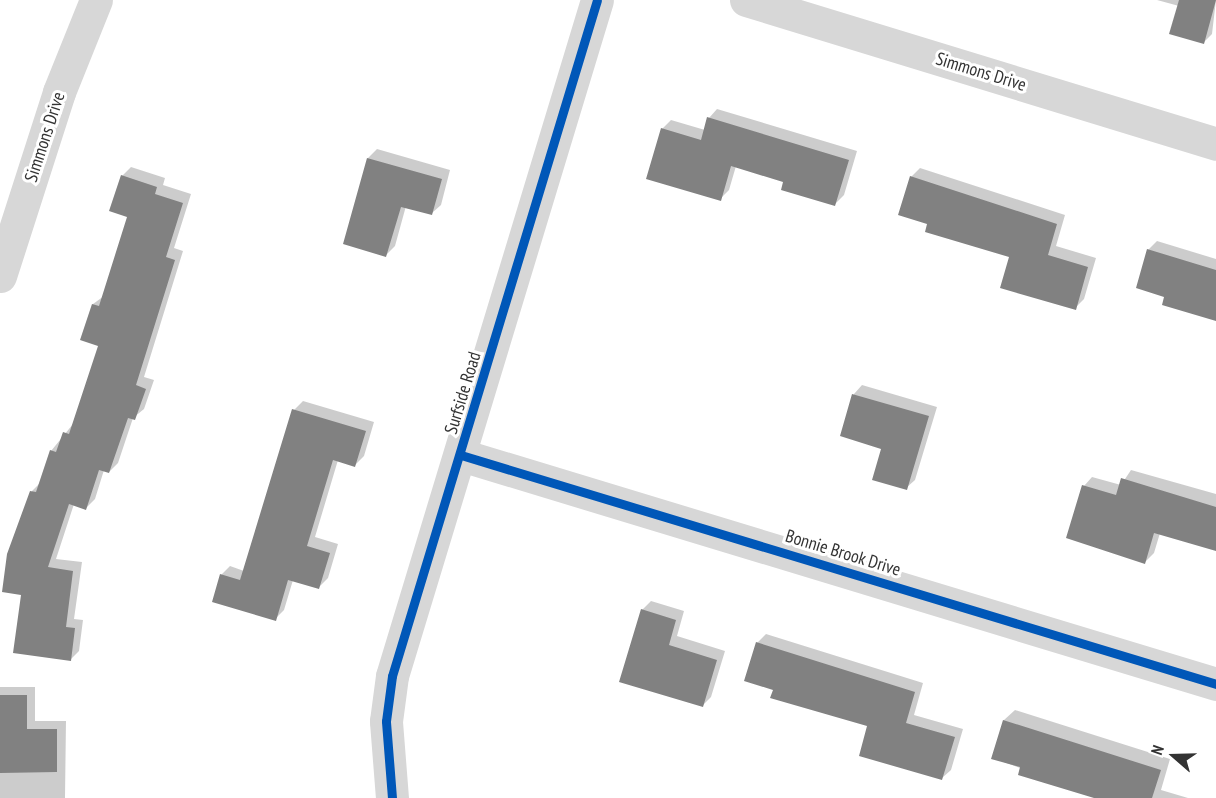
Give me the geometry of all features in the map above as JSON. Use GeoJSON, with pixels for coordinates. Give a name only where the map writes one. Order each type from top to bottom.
{"type":"FeatureCollection","features":[{"type":"Feature","properties":{"kind":"street","name":"Simmons Drive"},"geometry":{"type":"LineString","coordinates":[[0,276],[59,92],[96,0]]}},
{"type":"Feature","properties":{"kind":"street","name":"Surfside Road"},"geometry":{"type":"LineString","coordinates":[[392,798],[386,721],[392,676],[597,0]]}},
{"type":"Feature","properties":{"kind":"street","name":"Simmons Drive"},"geometry":{"type":"LineString","coordinates":[[746,0],[1216,144]]}},
{"type":"Feature","properties":{"kind":"street","name":"Bonnie Brook Drive"},"geometry":{"type":"LineString","coordinates":[[461,454],[1216,684]]}},
{"type":"Feature","properties":{"kind":"building"},"geometry":{"type":"Polygon","coordinates":[[[1179,0],[1216,0],[1204,44],[1169,34],[1179,0]]]}},
{"type":"Feature","properties":{"kind":"building"},"geometry":{"type":"Polygon","coordinates":[[[707,117],[849,160],[835,206],[781,190],[783,182],[731,166],[721,201],[646,179],[661,128],[701,140],[707,117]]]}},
{"type":"Feature","properties":{"kind":"building"},"geometry":{"type":"Polygon","coordinates":[[[367,158],[442,179],[432,215],[401,207],[386,257],[343,244],[367,158]]]}},
{"type":"Feature","properties":{"kind":"building"},"geometry":{"type":"Polygon","coordinates":[[[121,175],[157,187],[155,194],[183,203],[166,257],[175,260],[136,385],[146,389],[135,420],[128,418],[109,473],[99,470],[86,510],[69,504],[48,567],[73,571],[66,627],[75,628],[71,661],[13,653],[21,595],[2,592],[7,554],[30,491],[36,492],[50,450],[56,452],[63,432],[69,434],[98,346],[80,340],[92,304],[99,306],[127,217],[109,211],[121,175]]]}},
{"type":"Feature","properties":{"kind":"building"},"geometry":{"type":"Polygon","coordinates":[[[910,176],[1057,224],[1048,255],[1088,267],[1076,310],[1000,288],[1009,257],[925,232],[927,224],[898,215],[910,176]]]}},
{"type":"Feature","properties":{"kind":"building"},"geometry":{"type":"Polygon","coordinates":[[[1147,249],[1216,270],[1216,321],[1162,305],[1164,297],[1136,288],[1147,249]]]}},
{"type":"Feature","properties":{"kind":"building"},"geometry":{"type":"Polygon","coordinates":[[[852,394],[929,416],[907,490],[872,480],[881,449],[840,436],[852,394]]]}},
{"type":"Feature","properties":{"kind":"building"},"geometry":{"type":"Polygon","coordinates":[[[292,409],[366,431],[355,467],[333,460],[307,546],[330,553],[319,589],[288,580],[276,621],[212,602],[220,574],[240,580],[292,409]]]}},
{"type":"Feature","properties":{"kind":"building"},"geometry":{"type":"Polygon","coordinates":[[[1121,478],[1216,507],[1216,551],[1154,533],[1145,564],[1066,538],[1082,485],[1116,495],[1121,478]]]}},
{"type":"Feature","properties":{"kind":"building"},"geometry":{"type":"Polygon","coordinates":[[[641,609],[676,620],[669,645],[717,660],[703,707],[619,682],[641,609]]]}},
{"type":"Feature","properties":{"kind":"building"},"geometry":{"type":"Polygon","coordinates":[[[756,642],[915,692],[906,723],[955,737],[942,780],[859,756],[867,726],[770,698],[773,690],[744,681],[756,642]]]}},
{"type":"Feature","properties":{"kind":"building"},"geometry":{"type":"Polygon","coordinates":[[[0,695],[27,695],[27,729],[57,729],[57,772],[0,773],[0,695]]]}},
{"type":"Feature","properties":{"kind":"building"},"geometry":{"type":"Polygon","coordinates":[[[1003,720],[1161,770],[1152,798],[1094,798],[1018,775],[1020,767],[991,759],[1003,720]]]}},
{"type":"Feature","properties":{"kind":"cycle path"},"geometry":{"type":"LineString","coordinates":[[392,798],[386,721],[392,676],[597,0]]}},
{"type":"Feature","properties":{"kind":"cycle path"},"geometry":{"type":"LineString","coordinates":[[461,455],[1216,684]]}}]}
